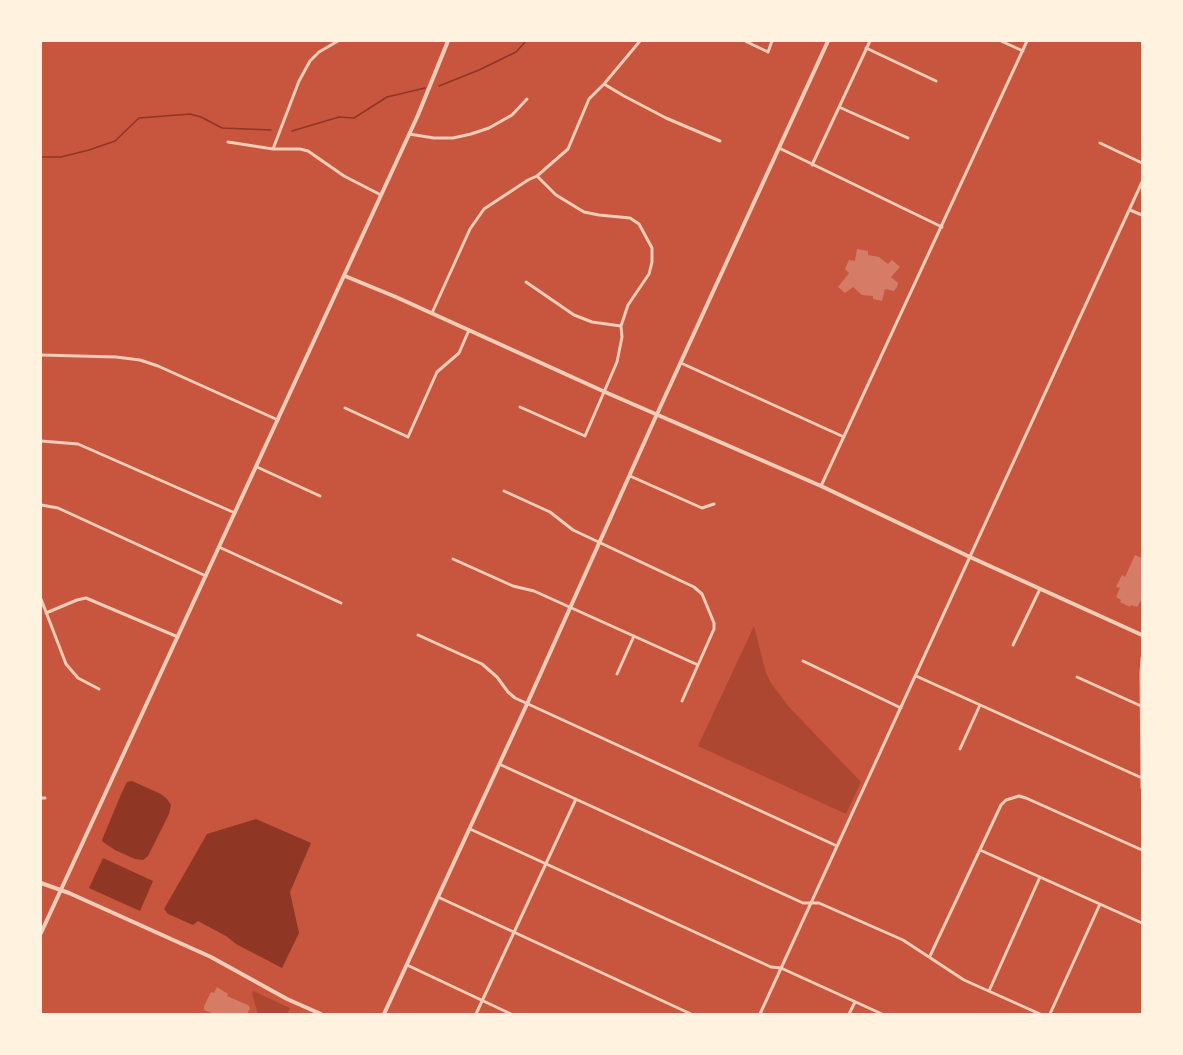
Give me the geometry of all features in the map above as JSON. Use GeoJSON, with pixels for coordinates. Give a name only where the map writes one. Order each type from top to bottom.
{"type":"FeatureCollection","features":[{"type":"Feature","properties":{"kind":"street"},"geometry":{"type":"LineString","coordinates":[[273,149],[300,81],[310,61],[319,52],[338,41]]}},
{"type":"Feature","properties":{"kind":"street"},"geometry":{"type":"LineString","coordinates":[[41,933],[345,276],[409,134],[448,41]]}},
{"type":"Feature","properties":{"kind":"street"},"geometry":{"type":"LineString","coordinates":[[432,313],[470,229],[484,209],[528,180],[537,176],[568,149],[588,99],[604,84],[640,41]]}},
{"type":"Feature","properties":{"kind":"street"},"geometry":{"type":"LineString","coordinates":[[745,41],[768,52],[772,41]]}},
{"type":"Feature","properties":{"kind":"street"},"geometry":{"type":"LineString","coordinates":[[384,1014],[571,608],[657,414],[828,41]]}},
{"type":"Feature","properties":{"kind":"street"},"geometry":{"type":"LineString","coordinates":[[812,165],[870,41]]}},
{"type":"Feature","properties":{"kind":"street"},"geometry":{"type":"LineString","coordinates":[[1001,41],[1023,51]]}},
{"type":"Feature","properties":{"kind":"street"},"geometry":{"type":"LineString","coordinates":[[821,486],[1027,41]]}},
{"type":"Feature","properties":{"kind":"street"},"geometry":{"type":"LineString","coordinates":[[866,48],[936,81]]}},
{"type":"Feature","properties":{"kind":"street"},"geometry":{"type":"LineString","coordinates":[[604,84],[666,118],[720,141]]}},
{"type":"Feature","properties":{"kind":"street"},"geometry":{"type":"LineString","coordinates":[[409,134],[434,138],[453,138],[471,134],[489,128],[512,115],[527,99]]}},
{"type":"Feature","properties":{"kind":"street"},"geometry":{"type":"LineString","coordinates":[[839,107],[908,138]]}},
{"type":"Feature","properties":{"kind":"street"},"geometry":{"type":"LineString","coordinates":[[228,142],[273,149],[300,149],[308,151],[344,176],[381,195]]}},
{"type":"Feature","properties":{"kind":"street"},"geometry":{"type":"LineString","coordinates":[[1100,143],[1142,162]]}},
{"type":"Feature","properties":{"kind":"street"},"geometry":{"type":"LineString","coordinates":[[779,148],[942,227]]}},
{"type":"Feature","properties":{"kind":"street"},"geometry":{"type":"LineString","coordinates":[[520,407],[586,436],[606,392],[617,362],[622,337],[621,326],[628,305],[649,274],[652,262],[652,248],[639,224],[630,218],[599,216],[584,212],[556,195],[537,176]]}},
{"type":"Feature","properties":{"kind":"street"},"geometry":{"type":"LineString","coordinates":[[760,1014],[1142,182]]}},
{"type":"Feature","properties":{"kind":"street"},"geometry":{"type":"LineString","coordinates":[[1130,210],[1142,215]]}},
{"type":"Feature","properties":{"kind":"street"},"geometry":{"type":"LineString","coordinates":[[345,276],[432,313],[606,392],[821,486],[970,557],[1142,635]]}},
{"type":"Feature","properties":{"kind":"street"},"geometry":{"type":"LineString","coordinates":[[526,282],[574,315],[592,322],[621,326]]}},
{"type":"Feature","properties":{"kind":"street"},"geometry":{"type":"LineString","coordinates":[[345,408],[408,437],[438,372],[459,353],[469,330]]}},
{"type":"Feature","properties":{"kind":"street"},"geometry":{"type":"LineString","coordinates":[[41,355],[116,357],[140,360],[158,366],[278,420]]}},
{"type":"Feature","properties":{"kind":"street"},"geometry":{"type":"LineString","coordinates":[[681,363],[844,437]]}},
{"type":"Feature","properties":{"kind":"street"},"geometry":{"type":"LineString","coordinates":[[41,441],[78,444],[235,513]]}},
{"type":"Feature","properties":{"kind":"street"},"geometry":{"type":"LineString","coordinates":[[257,467],[320,496]]}},
{"type":"Feature","properties":{"kind":"street"},"geometry":{"type":"LineString","coordinates":[[630,476],[702,508],[714,504]]}},
{"type":"Feature","properties":{"kind":"street"},"geometry":{"type":"LineString","coordinates":[[504,491],[550,512],[573,530],[694,586],[702,594],[714,623],[714,630],[682,701]]}},
{"type":"Feature","properties":{"kind":"street"},"geometry":{"type":"LineString","coordinates":[[41,505],[58,508],[206,576]]}},
{"type":"Feature","properties":{"kind":"street"},"geometry":{"type":"LineString","coordinates":[[219,547],[341,604]]}},
{"type":"Feature","properties":{"kind":"street"},"geometry":{"type":"LineString","coordinates":[[453,559],[513,586],[534,591],[698,665]]}},
{"type":"Feature","properties":{"kind":"street"},"geometry":{"type":"LineString","coordinates":[[1013,645],[1040,589]]}},
{"type":"Feature","properties":{"kind":"street"},"geometry":{"type":"LineString","coordinates":[[46,613],[77,600],[86,598],[178,637]]}},
{"type":"Feature","properties":{"kind":"street"},"geometry":{"type":"LineString","coordinates":[[41,599],[66,664],[71,672],[85,683],[99,689]]}},
{"type":"Feature","properties":{"kind":"street"},"geometry":{"type":"LineString","coordinates":[[418,635],[482,664],[497,677],[508,692],[515,698],[837,846]]}},
{"type":"Feature","properties":{"kind":"street"},"geometry":{"type":"LineString","coordinates":[[617,674],[634,636]]}},
{"type":"Feature","properties":{"kind":"street"},"geometry":{"type":"LineString","coordinates":[[1142,658],[1142,788]]}},
{"type":"Feature","properties":{"kind":"street"},"geometry":{"type":"LineString","coordinates":[[803,661],[901,708]]}},
{"type":"Feature","properties":{"kind":"street"},"geometry":{"type":"LineString","coordinates":[[916,676],[1142,778]]}},
{"type":"Feature","properties":{"kind":"street"},"geometry":{"type":"LineString","coordinates":[[1077,677],[1142,706]]}},
{"type":"Feature","properties":{"kind":"street"},"geometry":{"type":"LineString","coordinates":[[960,749],[980,705]]}},
{"type":"Feature","properties":{"kind":"street"},"geometry":{"type":"LineString","coordinates":[[499,764],[803,903],[819,903],[904,940],[930,956],[957,976],[1040,1014]]}},
{"type":"Feature","properties":{"kind":"street"},"geometry":{"type":"LineString","coordinates":[[930,956],[1001,804],[1011,797],[1026,798],[1142,850]]}},
{"type":"Feature","properties":{"kind":"street"},"geometry":{"type":"LineString","coordinates":[[476,1014],[576,799]]}},
{"type":"Feature","properties":{"kind":"street"},"geometry":{"type":"LineString","coordinates":[[470,829],[771,967],[781,968],[882,1014]]}},
{"type":"Feature","properties":{"kind":"street"},"geometry":{"type":"LineString","coordinates":[[980,850],[1142,922]]}},
{"type":"Feature","properties":{"kind":"street"},"geometry":{"type":"LineString","coordinates":[[989,990],[1040,877]]}},
{"type":"Feature","properties":{"kind":"street"},"geometry":{"type":"LineString","coordinates":[[41,883],[61,890],[211,958],[251,980],[321,1014]]}},
{"type":"Feature","properties":{"kind":"street"},"geometry":{"type":"LineString","coordinates":[[438,897],[691,1014]]}},
{"type":"Feature","properties":{"kind":"street"},"geometry":{"type":"LineString","coordinates":[[1050,1014],[1100,904]]}},
{"type":"Feature","properties":{"kind":"street"},"geometry":{"type":"LineString","coordinates":[[407,965],[511,1014]]}},
{"type":"Feature","properties":{"kind":"street"},"geometry":{"type":"LineString","coordinates":[[849,1014],[855,1002]]}},
{"type":"Feature","properties":{"kind":"shaded area"},"geometry":{"type":"Polygon","coordinates":[[[754,626],[766,673],[771,683],[789,707],[861,782],[846,814],[698,746],[754,626]]]}},
{"type":"Feature","properties":{"kind":"shaded area"},"geometry":{"type":"Polygon","coordinates":[[[132,781],[161,794],[171,805],[169,814],[148,856],[143,860],[135,859],[115,850],[102,840],[127,782],[132,781]]]}},
{"type":"Feature","properties":{"kind":"shaded area"},"geometry":{"type":"Polygon","coordinates":[[[256,819],[311,843],[290,892],[299,933],[282,968],[236,944],[226,936],[198,921],[193,925],[168,914],[164,909],[207,834],[256,819]]]}},
{"type":"Feature","properties":{"kind":"shaded area"},"geometry":{"type":"Polygon","coordinates":[[[103,858],[153,881],[140,911],[89,888],[103,858]]]}},
{"type":"Feature","properties":{"kind":"shaded area"},"geometry":{"type":"Polygon","coordinates":[[[253,991],[290,1008],[287,1014],[258,1014],[252,994],[253,991]]]}},
{"type":"Feature","properties":{"kind":"building"},"geometry":{"type":"Polygon","coordinates":[[[857,249],[868,251],[868,255],[879,257],[888,264],[892,260],[900,267],[891,277],[898,283],[897,287],[894,291],[885,289],[882,301],[873,299],[873,296],[862,295],[853,287],[845,293],[838,287],[849,273],[845,269],[849,260],[855,261],[857,249]]]}},
{"type":"Feature","properties":{"kind":"building"},"geometry":{"type":"Polygon","coordinates":[[[1135,555],[1142,558],[1142,599],[1137,607],[1131,605],[1130,607],[1120,602],[1121,600],[1116,597],[1120,588],[1116,587],[1122,575],[1125,577],[1135,555]]]}},
{"type":"Feature","properties":{"kind":"building"},"geometry":{"type":"Polygon","coordinates":[[[217,987],[228,994],[227,996],[248,1005],[250,1008],[247,1014],[214,1014],[204,1010],[204,1006],[211,992],[214,993],[217,987]]]}},
{"type":"Feature","properties":{"kind":"waterway"},"geometry":{"type":"LineString","coordinates":[[439,86],[479,70],[516,52],[526,41]]}},
{"type":"Feature","properties":{"kind":"waterway"},"geometry":{"type":"LineString","coordinates":[[292,131],[339,117],[354,118],[387,97],[425,88]]}},
{"type":"Feature","properties":{"kind":"waterway"},"geometry":{"type":"LineString","coordinates":[[41,157],[61,157],[89,150],[115,141],[139,118],[190,114],[201,117],[222,128],[271,130]]}}]}
